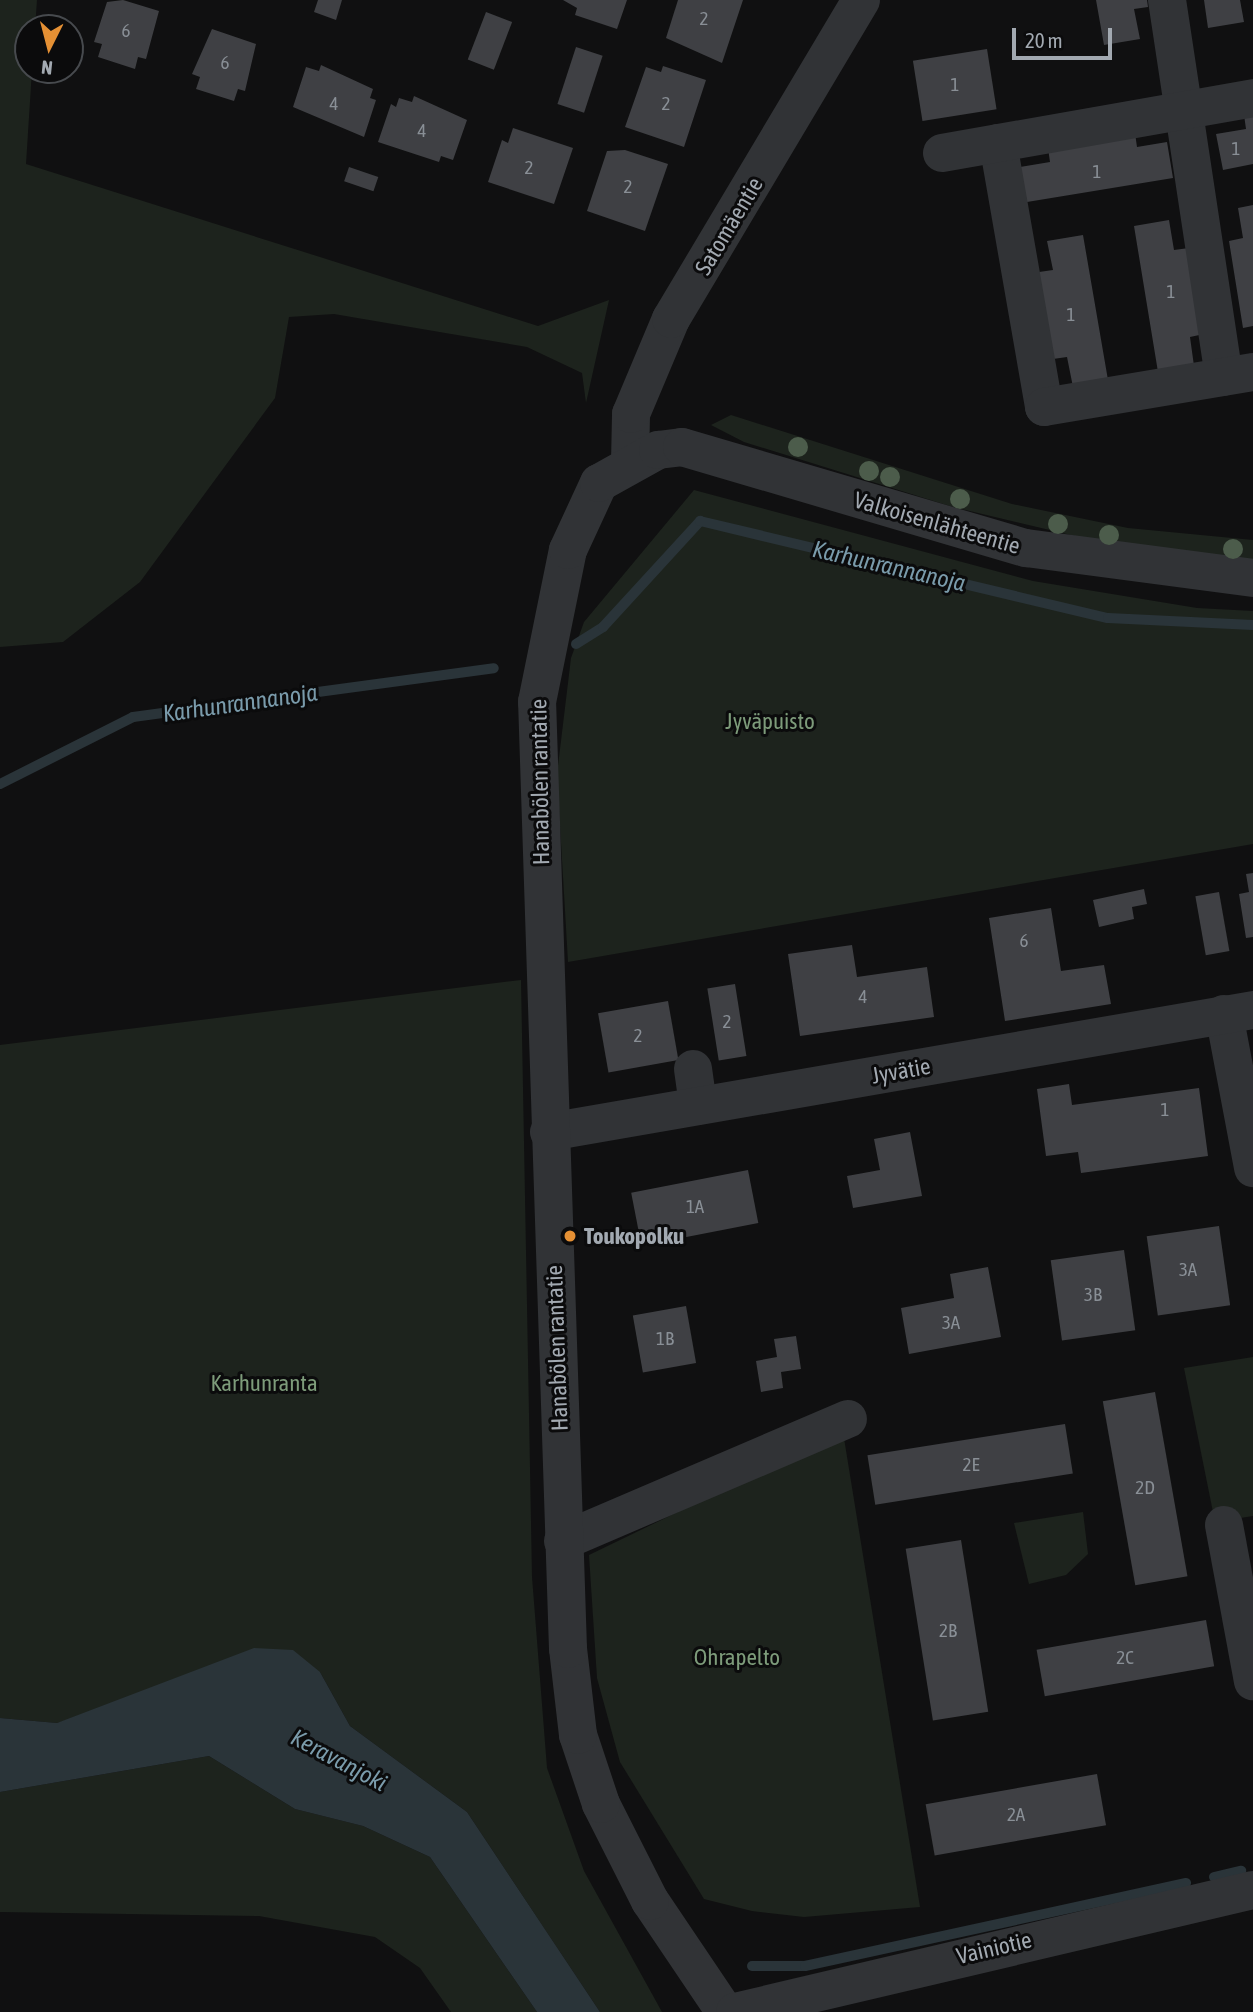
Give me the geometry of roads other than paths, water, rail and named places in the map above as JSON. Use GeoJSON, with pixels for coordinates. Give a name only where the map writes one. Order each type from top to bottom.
{"type":"FeatureCollection","features":[{"type":"Feature","properties":{"kind":"street","name":"Satomäentie"},"geometry":{"type":"LineString","coordinates":[[630,463],[631,414],[671,319],[861,0]]}},
{"type":"Feature","properties":{"kind":"street"},"geometry":{"type":"LineString","coordinates":[[998,143],[1044,407],[1239,375],[1184,110],[1167,0]]}},
{"type":"Feature","properties":{"kind":"street"},"geometry":{"type":"LineString","coordinates":[[942,153],[1253,98]]}},
{"type":"Feature","properties":{"kind":"street","name":"Valkoisenlähteentie"},"geometry":{"type":"LineString","coordinates":[[630,463],[681,447],[1026,548],[1151,569],[1253,578]]}},
{"type":"Feature","properties":{"kind":"street","name":"Hanabölen rantatie"},"geometry":{"type":"LineString","coordinates":[[630,463],[599,482],[568,550],[537,702],[563,1541],[578,1735],[597,1792],[650,1901],[725,2012]]}},
{"type":"Feature","properties":{"kind":"street"},"geometry":{"type":"LineString","coordinates":[[1238,1012],[1253,1168]]}},
{"type":"Feature","properties":{"kind":"street","name":"Jyvätie"},"geometry":{"type":"LineString","coordinates":[[549,1132],[695,1088],[1238,1012]]}},
{"type":"Feature","properties":{"kind":"street"},"geometry":{"type":"LineString","coordinates":[[563,1541],[848,1419]]}},
{"type":"Feature","properties":{"kind":"street"},"geometry":{"type":"LineString","coordinates":[[1224,1525],[1253,1681]]}},
{"type":"Feature","properties":{"kind":"street","name":"Vainiotie"},"geometry":{"type":"LineString","coordinates":[[735,2012],[1253,1889]]}},
{"type":"Feature","properties":{"kind":"water","name":"Keravanjoki"},"geometry":{"type":"Polygon","coordinates":[[[254,1648],[293,1650],[320,1672],[350,1726],[467,1812],[600,2012],[537,2012],[430,1857],[363,1826],[295,1809],[209,1756],[0,1792],[0,1718],[57,1723],[254,1648]]]}},
{"type":"Feature","properties":{"kind":"waterway","name":"Karhunrannanoja"},"geometry":{"type":"LineString","coordinates":[[576,644],[603,627],[700,521],[1108,618],[1253,625]]}},
{"type":"Feature","properties":{"kind":"waterway","name":"Karhunrannanoja"},"geometry":{"type":"LineString","coordinates":[[0,784],[133,717],[494,668]]}},
{"type":"Feature","properties":{"kind":"waterway"},"geometry":{"type":"LineString","coordinates":[[1214,1877],[1241,1871]]}},
{"type":"Feature","properties":{"kind":"waterway"},"geometry":{"type":"LineString","coordinates":[[752,1966],[805,1966],[1186,1883]]}},
{"type":"Feature","properties":{"kind":"place","name":"Toukopolku"},"geometry":{"type":"Point","coordinates":[570,1236]}},
{"type":"Feature","properties":{"kind":"park label","name":"Jyväpuisto"},"geometry":{"type":"Point","coordinates":[770,721]}},
{"type":"Feature","properties":{"kind":"park label","name":"Karhunranta"},"geometry":{"type":"Point","coordinates":[264,1383]}},
{"type":"Feature","properties":{"kind":"park label","name":"Ohrapelto"},"geometry":{"type":"Point","coordinates":[737,1657]}}]}
